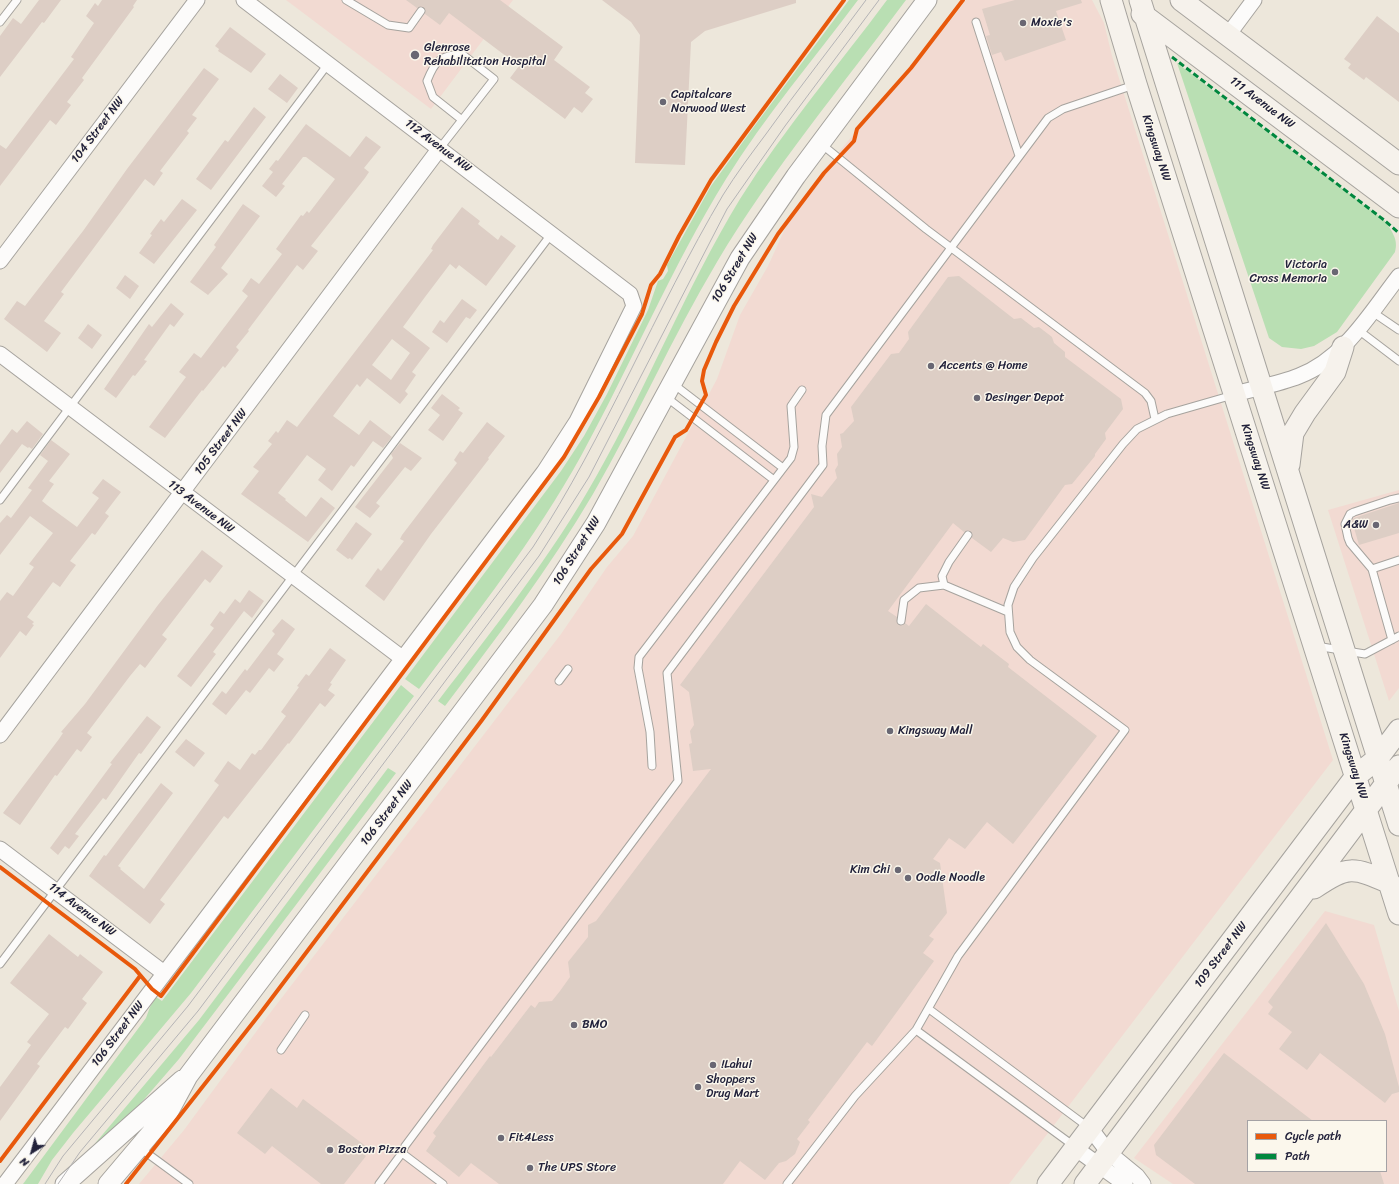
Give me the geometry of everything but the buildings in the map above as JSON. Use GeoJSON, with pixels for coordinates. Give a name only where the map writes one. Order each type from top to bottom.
{"type":"FeatureCollection","features":[{"type":"Feature","properties":{"kind":"main road","name":"Kingsway NW"},"geometry":{"type":"LineString","coordinates":[[1111,0],[1136,84],[1399,914]]}},
{"type":"Feature","properties":{"kind":"main road","name":"111 Avenue NW"},"geometry":{"type":"LineString","coordinates":[[1124,0],[1143,8],[1399,207]]}},
{"type":"Feature","properties":{"kind":"main road"},"geometry":{"type":"LineString","coordinates":[[1181,0],[1399,164]]}},
{"type":"Feature","properties":{"kind":"main road"},"geometry":{"type":"LineString","coordinates":[[1143,8],[1399,825]]}},
{"type":"Feature","properties":{"kind":"main road"},"geometry":{"type":"LineString","coordinates":[[1288,473],[1293,433],[1305,413],[1335,372],[1343,347]]}},
{"type":"Feature","properties":{"kind":"main road","name":"109 Street NW"},"geometry":{"type":"LineString","coordinates":[[1048,1184],[1356,776],[1378,758],[1399,730]]}},
{"type":"Feature","properties":{"kind":"main road"},"geometry":{"type":"LineString","coordinates":[[1085,1184],[1305,894],[1399,766]]}},
{"type":"Feature","properties":{"kind":"main road"},"geometry":{"type":"LineString","coordinates":[[1305,894],[1328,878],[1345,870],[1357,870],[1390,883]]}},
{"type":"Feature","properties":{"kind":"street","name":"104 Street NW"},"geometry":{"type":"LineString","coordinates":[[0,260],[197,0]]}},
{"type":"Feature","properties":{"kind":"street","name":"112 Avenue NW"},"geometry":{"type":"LineString","coordinates":[[244,0],[552,233],[630,294]]}},
{"type":"Feature","properties":{"kind":"street","name":"106 Street NW"},"geometry":{"type":"LineString","coordinates":[[108,1184],[140,1148],[168,1113],[188,1076],[543,605],[596,523],[740,258],[820,143],[927,0]]}},
{"type":"Feature","properties":{"kind":"street"},"geometry":{"type":"LineString","coordinates":[[1228,35],[1254,0]]}},
{"type":"Feature","properties":{"kind":"street","name":"105 Street NW"},"geometry":{"type":"LineString","coordinates":[[0,735],[183,493],[440,148]]}},
{"type":"Feature","properties":{"kind":"street"},"geometry":{"type":"LineString","coordinates":[[1235,394],[1300,376],[1324,363],[1343,347],[1399,276]]}},
{"type":"Feature","properties":{"kind":"street","name":"106 Street NW"},"geometry":{"type":"LineString","coordinates":[[5,1184],[563,444],[589,399],[632,310],[633,301],[630,294]]}},
{"type":"Feature","properties":{"kind":"street","name":"113 Avenue NW"},"geometry":{"type":"LineString","coordinates":[[0,354],[402,658]]}},
{"type":"Feature","properties":{"kind":"street","name":"114 Avenue NW"},"geometry":{"type":"LineString","coordinates":[[0,848],[164,973]]}},
{"type":"Feature","properties":{"kind":"street","name":"106 Street NW"},"geometry":{"type":"LineString","coordinates":[[65,1184],[126,1131],[155,1103],[188,1076]]}},
{"type":"Feature","properties":{"kind":"street"},"geometry":{"type":"LineString","coordinates":[[1090,1128],[1104,1159]]}},
{"type":"Feature","properties":{"kind":"street"},"geometry":{"type":"LineString","coordinates":[[1075,1148],[1104,1159],[1134,1182]]}},
{"type":"Feature","properties":{"kind":"lane"},"geometry":{"type":"LineString","coordinates":[[0,22],[16,0]]}},
{"type":"Feature","properties":{"kind":"lane"},"geometry":{"type":"LineString","coordinates":[[346,0],[388,25],[409,28],[421,11]]}},
{"type":"Feature","properties":{"kind":"lane"},"geometry":{"type":"LineString","coordinates":[[976,22],[1019,156]]}},
{"type":"Feature","properties":{"kind":"lane"},"geometry":{"type":"LineString","coordinates":[[440,148],[462,120],[494,79],[462,54],[448,55],[433,64],[427,81],[433,97],[462,120]]}},
{"type":"Feature","properties":{"kind":"lane"},"geometry":{"type":"LineString","coordinates":[[0,500],[328,64]]}},
{"type":"Feature","properties":{"kind":"lane"},"geometry":{"type":"LineString","coordinates":[[380,1184],[402,1153],[405,1146],[678,781],[667,673],[823,465],[822,446],[826,415],[1040,127],[1055,113],[1136,84]]}},
{"type":"Feature","properties":{"kind":"lane"},"geometry":{"type":"LineString","coordinates":[[820,143],[926,229],[1145,393],[1150,401],[1155,419]]}},
{"type":"Feature","properties":{"kind":"lane"},"geometry":{"type":"LineString","coordinates":[[0,964],[552,233]]}},
{"type":"Feature","properties":{"kind":"lane"},"geometry":{"type":"LineString","coordinates":[[1371,311],[1399,330]]}},
{"type":"Feature","properties":{"kind":"lane"},"geometry":{"type":"LineString","coordinates":[[1357,329],[1399,361]]}},
{"type":"Feature","properties":{"kind":"lane"},"geometry":{"type":"LineString","coordinates":[[668,389],[783,468]]}},
{"type":"Feature","properties":{"kind":"lane"},"geometry":{"type":"LineString","coordinates":[[668,389],[774,480]]}},
{"type":"Feature","properties":{"kind":"lane"},"geometry":{"type":"LineString","coordinates":[[652,766],[650,732],[638,668],[639,656],[791,458],[794,447],[791,406],[802,390]]}},
{"type":"Feature","properties":{"kind":"lane"},"geometry":{"type":"LineString","coordinates":[[787,1184],[855,1096],[916,1030],[958,956],[1125,730],[1030,660],[1017,647],[1010,632],[1008,612],[1008,605],[1014,587],[1033,558],[1123,444],[1137,429],[1167,414],[1235,394]]}},
{"type":"Feature","properties":{"kind":"lane"},"geometry":{"type":"LineString","coordinates":[[1392,640],[1372,569],[1350,543],[1346,531],[1346,519],[1354,512],[1399,498]]}},
{"type":"Feature","properties":{"kind":"lane"},"geometry":{"type":"LineString","coordinates":[[944,585],[942,576],[949,562],[968,535]]}},
{"type":"Feature","properties":{"kind":"lane"},"geometry":{"type":"LineString","coordinates":[[1372,569],[1399,560]]}},
{"type":"Feature","properties":{"kind":"lane"},"geometry":{"type":"LineString","coordinates":[[901,620],[904,600],[919,588],[944,585],[1008,612]]}},
{"type":"Feature","properties":{"kind":"lane"},"geometry":{"type":"LineString","coordinates":[[1314,646],[1364,654],[1399,636]]}},
{"type":"Feature","properties":{"kind":"lane"},"geometry":{"type":"LineString","coordinates":[[559,681],[568,670]]}},
{"type":"Feature","properties":{"kind":"lane"},"geometry":{"type":"LineString","coordinates":[[929,1009],[1090,1128]]}},
{"type":"Feature","properties":{"kind":"lane"},"geometry":{"type":"LineString","coordinates":[[281,1050],[305,1015]]}},
{"type":"Feature","properties":{"kind":"lane"},"geometry":{"type":"LineString","coordinates":[[916,1030],[1075,1148]]}},
{"type":"Feature","properties":{"kind":"lane"},"geometry":{"type":"LineString","coordinates":[[140,1148],[189,1184]]}},
{"type":"Feature","properties":{"kind":"lane"},"geometry":{"type":"LineString","coordinates":[[402,1153],[443,1184]]}},
{"type":"Feature","properties":{"kind":"shaded area","name":"Glenrose Rehabilitation Hospital"},"geometry":{"type":"Polygon","coordinates":[[[286,0],[513,0],[431,109],[286,0]]]}},
{"type":"Feature","properties":{"kind":"shaded area","name":"Kingsway Mall"},"geometry":{"type":"Polygon","coordinates":[[[966,0],[1092,0],[1104,23],[1112,56],[1333,760],[1009,1184],[139,1184],[184,1130],[267,1017],[561,634],[607,567],[633,536],[717,379],[740,315],[768,266],[794,209],[826,167],[955,15],[966,0]]]}},
{"type":"Feature","properties":{"kind":"shaded area"},"geometry":{"type":"Polygon","coordinates":[[[1399,490],[1399,688],[1389,701],[1328,510],[1399,490]]]}},
{"type":"Feature","properties":{"kind":"shaded area"},"geometry":{"type":"Polygon","coordinates":[[[1325,911],[1374,925],[1399,1011],[1399,1184],[1173,1184],[1134,1158],[1325,911]]]}},
{"type":"Feature","properties":{"kind":"green space"},"geometry":{"type":"Polygon","coordinates":[[[849,0],[858,0],[757,133],[726,179],[706,213],[669,282],[599,422],[563,487],[504,576],[419,689],[405,679],[561,471],[584,436],[607,394],[648,310],[658,281],[663,279],[668,271],[667,265],[711,186],[849,0]]]}},
{"type":"Feature","properties":{"kind":"green space"},"geometry":{"type":"Polygon","coordinates":[[[887,0],[906,0],[784,161],[738,228],[701,290],[625,436],[576,522],[522,602],[445,706],[438,701],[522,591],[580,505],[616,441],[684,302],[720,233],[740,199],[793,123],[887,0]]]}},
{"type":"Feature","properties":{"kind":"green space"},"geometry":{"type":"Polygon","coordinates":[[[1177,63],[1384,220],[1394,235],[1396,243],[1395,252],[1337,332],[1314,346],[1301,349],[1282,347],[1269,338],[1177,63]]]}},
{"type":"Feature","properties":{"kind":"green space"},"geometry":{"type":"Polygon","coordinates":[[[401,685],[414,696],[191,993],[73,1133],[52,1160],[38,1184],[23,1184],[146,1018],[156,997],[162,1001],[401,685]]]}},
{"type":"Feature","properties":{"kind":"green space"},"geometry":{"type":"Polygon","coordinates":[[[388,768],[396,773],[179,1059],[134,1111],[87,1153],[199,1020],[388,768]]]}},
{"type":"Feature","properties":{"kind":"tram line"},"geometry":{"type":"LineString","coordinates":[[45,1184],[63,1156],[188,1006],[533,547],[584,461],[675,283],[723,195],[790,100],[866,0]]}},
{"type":"Feature","properties":{"kind":"tram line"},"geometry":{"type":"LineString","coordinates":[[58,1184],[80,1152],[198,1011],[539,556],[589,477],[727,209],[785,126],[879,0]]}},
{"type":"Feature","properties":{"kind":"marked path"},"geometry":{"type":"LineString","coordinates":[[1172,57],[1399,233]]}},
{"type":"Feature","properties":{"kind":"cycle path"},"geometry":{"type":"LineString","coordinates":[[0,867],[135,969],[152,989],[161,996],[564,457],[599,397],[642,314],[651,285],[660,274],[679,236],[711,180],[844,0]]}},
{"type":"Feature","properties":{"kind":"cycle path"},"geometry":{"type":"LineString","coordinates":[[126,1184],[259,1015],[482,720],[591,569],[622,534],[675,437],[686,430],[706,395],[702,381],[704,370],[716,342],[734,306],[778,234],[824,173],[854,141],[857,129],[911,68],[963,0]]}},
{"type":"Feature","properties":{"kind":"cycle path"},"geometry":{"type":"LineString","coordinates":[[0,1161],[140,976]]}},
{"type":"Feature","properties":{"kind":"place","name":"Moxie's"},"geometry":{"type":"Point","coordinates":[1023,23]}},
{"type":"Feature","properties":{"kind":"place","name":"Glenrose Rehabilitation Hospital"},"geometry":{"type":"Point","coordinates":[415,55]}},
{"type":"Feature","properties":{"kind":"place","name":"Capitalcare Norwood West"},"geometry":{"type":"Point","coordinates":[663,102]}},
{"type":"Feature","properties":{"kind":"place","name":"Victoria Cross Memoria"},"geometry":{"type":"Point","coordinates":[1335,272]}},
{"type":"Feature","properties":{"kind":"place","name":"Accents @ Home"},"geometry":{"type":"Point","coordinates":[931,366]}},
{"type":"Feature","properties":{"kind":"place","name":"Desinger Depot"},"geometry":{"type":"Point","coordinates":[977,398]}},
{"type":"Feature","properties":{"kind":"place","name":"A&W"},"geometry":{"type":"Point","coordinates":[1376,525]}},
{"type":"Feature","properties":{"kind":"place","name":"Kingsway Mall"},"geometry":{"type":"Point","coordinates":[890,731]}},
{"type":"Feature","properties":{"kind":"place","name":"Kim Chi"},"geometry":{"type":"Point","coordinates":[898,870]}},
{"type":"Feature","properties":{"kind":"place","name":"Oodle Noodle"},"geometry":{"type":"Point","coordinates":[908,878]}},
{"type":"Feature","properties":{"kind":"place","name":"BMO"},"geometry":{"type":"Point","coordinates":[574,1025]}},
{"type":"Feature","properties":{"kind":"place","name":"!Lahui"},"geometry":{"type":"Point","coordinates":[713,1065]}},
{"type":"Feature","properties":{"kind":"place","name":"Shoppers Drug Mart"},"geometry":{"type":"Point","coordinates":[698,1087]}},
{"type":"Feature","properties":{"kind":"place","name":"Fit4Less"},"geometry":{"type":"Point","coordinates":[501,1138]}},
{"type":"Feature","properties":{"kind":"place","name":"Boston Pizza"},"geometry":{"type":"Point","coordinates":[330,1150]}},
{"type":"Feature","properties":{"kind":"place","name":"The UPS Store"},"geometry":{"type":"Point","coordinates":[530,1168]}}]}
